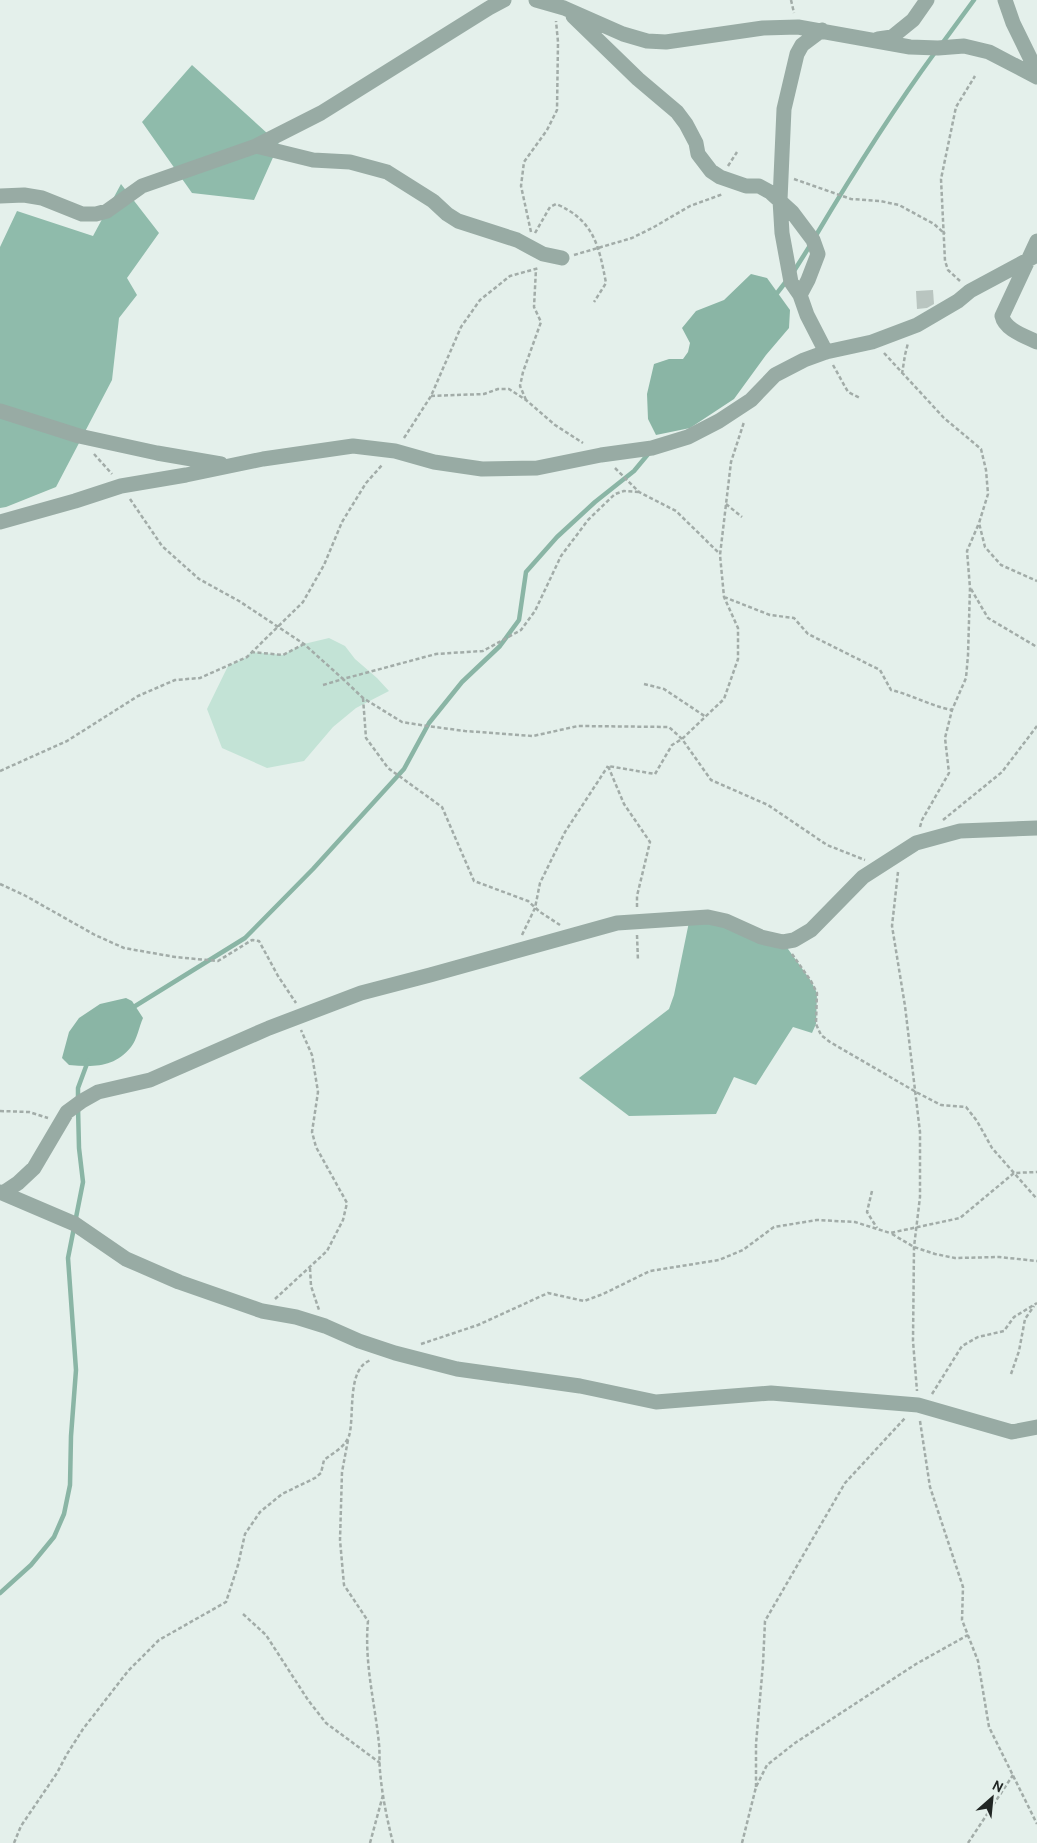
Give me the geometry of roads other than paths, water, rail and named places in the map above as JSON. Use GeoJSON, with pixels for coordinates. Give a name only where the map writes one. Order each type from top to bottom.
{"type":"FeatureCollection","features":[{"type":"Feature","properties":{"kind":"street"},"geometry":{"type":"LineString","coordinates":[[0,196],[24,195],[42,198],[82,214],[96,214],[107,211],[142,186],[256,146],[321,113],[488,8],[504,0]]}},
{"type":"Feature","properties":{"kind":"street"},"geometry":{"type":"LineString","coordinates":[[872,39],[892,38],[913,20],[927,0]]}},
{"type":"Feature","properties":{"kind":"street"},"geometry":{"type":"LineString","coordinates":[[1005,0],[1017,31],[1037,72]]}},
{"type":"Feature","properties":{"kind":"street"},"geometry":{"type":"LineString","coordinates":[[542,1],[564,8],[623,34],[647,41],[666,42],[763,28],[798,27],[910,46],[938,48],[964,46],[989,52],[1037,77]]}},
{"type":"Feature","properties":{"kind":"street"},"geometry":{"type":"LineString","coordinates":[[564,8],[638,79],[677,112],[696,142],[698,154],[711,171],[720,177],[746,186],[759,186],[780,200],[804,228],[816,248],[817,260],[800,295]]}},
{"type":"Feature","properties":{"kind":"street"},"geometry":{"type":"LineString","coordinates":[[822,30],[802,45],[797,54],[784,109],[780,200],[782,233],[791,282],[800,295],[807,315],[826,352]]}},
{"type":"Feature","properties":{"kind":"street"},"geometry":{"type":"LineString","coordinates":[[256,146],[313,160],[350,162],[387,172],[433,201],[446,214],[458,221],[472,227],[502,234],[542,254],[562,258]]}},
{"type":"Feature","properties":{"kind":"street"},"geometry":{"type":"LineString","coordinates":[[1037,241],[1032,257],[1002,316],[1010,328],[1037,342]]}},
{"type":"Feature","properties":{"kind":"street"},"geometry":{"type":"LineString","coordinates":[[0,522],[121,486],[186,475],[227,465],[353,446],[395,451],[434,462],[482,469],[537,468],[602,455],[652,448],[688,437],[719,421],[751,400],[775,376],[804,360],[826,352],[872,342],[917,326],[958,301],[970,291],[1032,257]]}},
{"type":"Feature","properties":{"kind":"street"},"geometry":{"type":"LineString","coordinates":[[0,411],[80,436],[157,453],[227,465]]}},
{"type":"Feature","properties":{"kind":"street"},"geometry":{"type":"LineString","coordinates":[[1,1193],[18,1183],[34,1168],[68,1112],[98,1092],[150,1080],[300,1016],[361,993],[617,923],[708,916],[726,920],[761,937],[783,942],[794,940],[811,930],[863,877],[916,843],[960,831],[1037,828]]}},
{"type":"Feature","properties":{"kind":"street"},"geometry":{"type":"LineString","coordinates":[[1,1193],[75,1224],[126,1259],[179,1282],[262,1311],[296,1317],[325,1326],[359,1341],[395,1353],[457,1369],[580,1386],[656,1402],[771,1393],[918,1405],[1012,1432],[1037,1427]]}},
{"type":"Feature","properties":{"kind":"waterway"},"geometry":{"type":"LineString","coordinates":[[941,45],[974,0]]}},
{"type":"Feature","properties":{"kind":"waterway"},"geometry":{"type":"LineString","coordinates":[[815,237],[873,142],[936,51]]}},
{"type":"Feature","properties":{"kind":"waterway"},"geometry":{"type":"LineString","coordinates":[[794,271],[811,244]]}},
{"type":"Feature","properties":{"kind":"waterway"},"geometry":{"type":"LineString","coordinates":[[774,297],[788,279]]}},
{"type":"Feature","properties":{"kind":"waterway"},"geometry":{"type":"LineString","coordinates":[[132,1008],[245,938],[313,869],[404,769],[429,723],[462,682],[500,646],[519,620],[526,572],[557,537],[595,502],[634,471],[649,453]]}},
{"type":"Feature","properties":{"kind":"waterway"},"geometry":{"type":"LineString","coordinates":[[78,1099],[78,1088],[88,1061]]}},
{"type":"Feature","properties":{"kind":"waterway"},"geometry":{"type":"LineString","coordinates":[[0,1593],[31,1565],[54,1537],[64,1514],[70,1485],[71,1436],[76,1370],[68,1258],[83,1182],[79,1148],[78,1107]]}}]}
